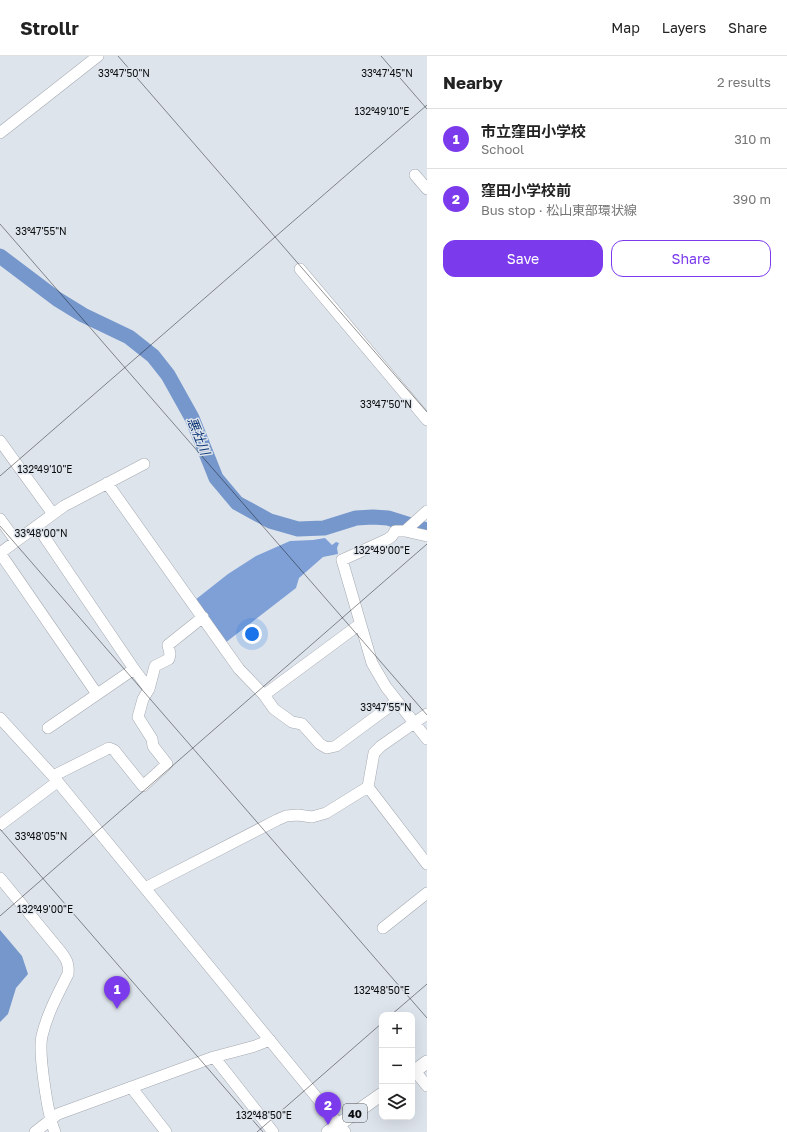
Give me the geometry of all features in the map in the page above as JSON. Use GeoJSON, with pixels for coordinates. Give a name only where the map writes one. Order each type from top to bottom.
{"type":"FeatureCollection","features":[{"type":"Feature","properties":{"kind":"main road"},"geometry":{"type":"LineString","coordinates":[[415,1071],[427,1062]]}},
{"type":"Feature","properties":{"kind":"main road","name":"40"},"geometry":{"type":"LineString","coordinates":[[328,1132],[342,1128],[379,1097]]}},
{"type":"Feature","properties":{"kind":"street"},"geometry":{"type":"LineString","coordinates":[[0,133],[98,56]]}},
{"type":"Feature","properties":{"kind":"street"},"geometry":{"type":"LineString","coordinates":[[415,175],[427,189]]}},
{"type":"Feature","properties":{"kind":"street"},"geometry":{"type":"LineString","coordinates":[[300,269],[427,420]]}},
{"type":"Feature","properties":{"kind":"street"},"geometry":{"type":"LineString","coordinates":[[0,441],[53,514]]}},
{"type":"Feature","properties":{"kind":"street"},"geometry":{"type":"LineString","coordinates":[[97,694],[0,553],[64,506],[144,464]]}},
{"type":"Feature","properties":{"kind":"street"},"geometry":{"type":"LineString","coordinates":[[107,483],[239,669],[264,695],[274,710],[292,722],[302,724],[320,744],[327,748],[336,746],[397,701]]}},
{"type":"Feature","properties":{"kind":"street"},"geometry":{"type":"LineString","coordinates":[[406,530],[423,514]]}},
{"type":"Feature","properties":{"kind":"street"},"geometry":{"type":"LineString","coordinates":[[0,519],[16,541]]}},
{"type":"Feature","properties":{"kind":"street"},"geometry":{"type":"LineString","coordinates":[[37,526],[149,689]]}},
{"type":"Feature","properties":{"kind":"street"},"geometry":{"type":"LineString","coordinates":[[427,536],[406,530],[395,531],[388,539],[342,560],[372,663],[386,687],[427,739]]}},
{"type":"Feature","properties":{"kind":"street"},"geometry":{"type":"LineString","coordinates":[[0,824],[55,779],[109,748],[114,750],[143,786],[167,764],[153,746],[152,739],[138,717],[149,689],[155,666],[168,659],[170,654],[168,645],[203,617]]}},
{"type":"Feature","properties":{"kind":"street"},"geometry":{"type":"LineString","coordinates":[[264,695],[360,624]]}},
{"type":"Feature","properties":{"kind":"street"},"geometry":{"type":"LineString","coordinates":[[48,728],[134,669]]}},
{"type":"Feature","properties":{"kind":"street"},"geometry":{"type":"LineString","coordinates":[[427,714],[381,746],[374,753],[368,787],[427,864]]}},
{"type":"Feature","properties":{"kind":"street"},"geometry":{"type":"LineString","coordinates":[[0,718],[55,779],[342,1128]]}},
{"type":"Feature","properties":{"kind":"street"},"geometry":{"type":"LineString","coordinates":[[145,888],[277,820],[286,816],[298,815],[312,817],[326,813],[368,787]]}},
{"type":"Feature","properties":{"kind":"street"},"geometry":{"type":"LineString","coordinates":[[0,878],[67,959],[69,965],[68,974],[45,1023],[41,1038],[42,1062],[50,1119],[55,1132]]}},
{"type":"Feature","properties":{"kind":"street"},"geometry":{"type":"LineString","coordinates":[[383,928],[427,893]]}},
{"type":"Feature","properties":{"kind":"street"},"geometry":{"type":"LineString","coordinates":[[35,1132],[58,1114],[214,1057],[255,1046],[270,1040]]}},
{"type":"Feature","properties":{"kind":"street"},"geometry":{"type":"LineString","coordinates":[[214,1057],[272,1132]]}},
{"type":"Feature","properties":{"kind":"street"},"geometry":{"type":"LineString","coordinates":[[415,1074],[427,1086]]}},
{"type":"Feature","properties":{"kind":"street"},"geometry":{"type":"LineString","coordinates":[[131,1088],[166,1132]]}},
{"type":"Feature","properties":{"kind":"shaded area"},"geometry":{"type":"Polygon","coordinates":[[[325,538],[332,545],[336,542],[339,543],[337,548],[338,554],[323,557],[299,578],[296,588],[225,643],[195,600],[228,574],[256,556],[290,541],[325,538]]]}},
{"type":"Feature","properties":{"kind":"shaded area"},"geometry":{"type":"Polygon","coordinates":[[[0,930],[22,956],[28,974],[16,988],[8,1014],[0,1022],[0,930]]]}},
{"type":"Feature","properties":{"kind":"waterway","name":"悪社川"},"geometry":{"type":"LineString","coordinates":[[0,256],[57,299],[83,315],[129,337],[153,356],[168,375],[192,418],[216,478],[237,503],[270,521],[298,529],[324,528],[356,518],[373,517],[388,518],[427,530]]}},
{"type":"Feature","properties":{"kind":"place","name":"市立窪田小学校"},"geometry":{"type":"Point","coordinates":[117,1009]}},
{"type":"Feature","properties":{"kind":"place","name":"窪田小学校前"},"geometry":{"type":"Point","coordinates":[328,1125]}}]}
